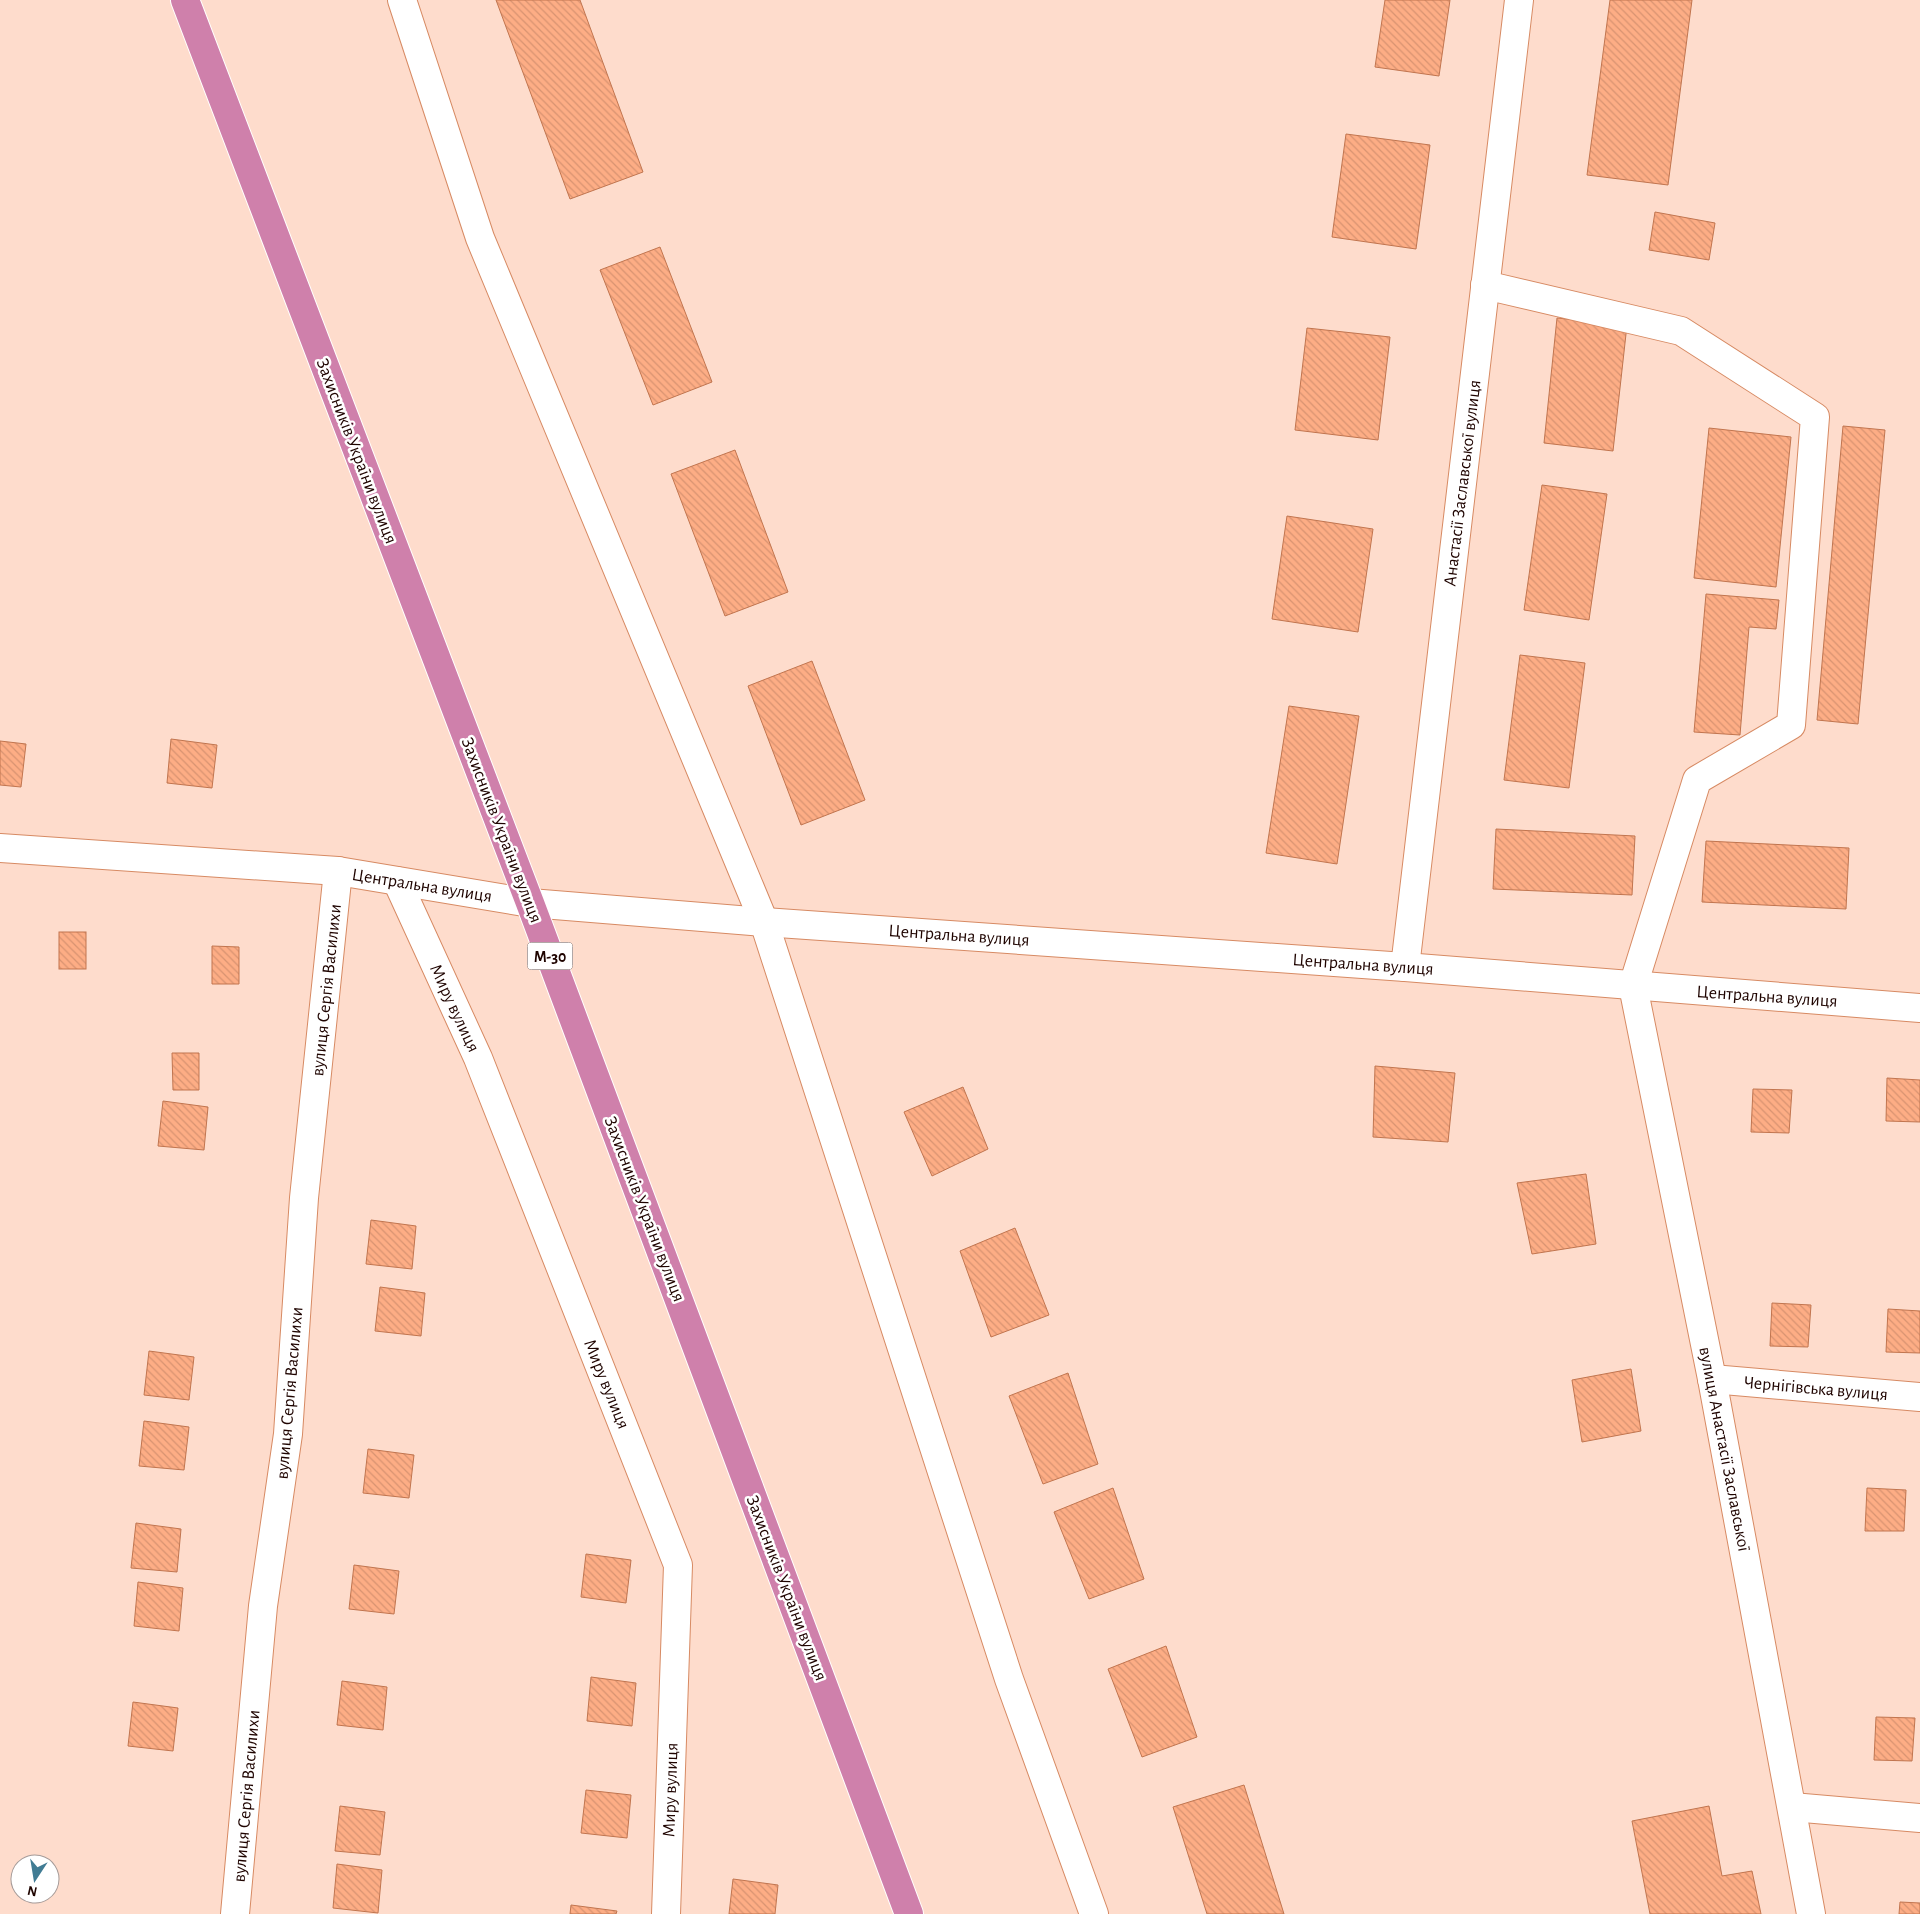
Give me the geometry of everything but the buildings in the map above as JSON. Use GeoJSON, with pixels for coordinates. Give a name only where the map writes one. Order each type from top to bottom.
{"type":"FeatureCollection","features":[{"type":"Feature","properties":{"kind":"highway","name":"Захисників України вулиця"},"geometry":{"type":"LineString","coordinates":[[185,0],[530,903],[909,1914]]}},
{"type":"Feature","properties":{"kind":"street"},"geometry":{"type":"LineString","coordinates":[[402,0],[480,238],[764,922],[1009,1680],[1094,1914]]}},
{"type":"Feature","properties":{"kind":"street","name":"Анастасії Заславської вулиця"},"geometry":{"type":"LineString","coordinates":[[1405,967],[1519,0]]}},
{"type":"Feature","properties":{"kind":"street"},"geometry":{"type":"LineString","coordinates":[[1485,285],[1682,330],[1815,418],[1791,725],[1698,780],[1633,986]]}},
{"type":"Feature","properties":{"kind":"street","name":"Центральна вулиця"},"geometry":{"type":"LineString","coordinates":[[0,848],[338,872],[530,903],[764,922],[1405,967],[1920,1008]]}},
{"type":"Feature","properties":{"kind":"street","name":"вулиця Сергія Василихи"},"geometry":{"type":"LineString","coordinates":[[236,1914],[263,1606],[288,1434],[304,1198],[338,872]]}},
{"type":"Feature","properties":{"kind":"street","name":"Миру вулиця"},"geometry":{"type":"LineString","coordinates":[[397,881],[478,1058],[678,1565],[666,1914]]}},
{"type":"Feature","properties":{"kind":"street","name":"вулиця Анастасії Заславської"},"geometry":{"type":"LineString","coordinates":[[1633,986],[1712,1379],[1811,1914]]}},
{"type":"Feature","properties":{"kind":"street","name":"Чернігівська вулиця"},"geometry":{"type":"LineString","coordinates":[[1712,1379],[1920,1397]]}},
{"type":"Feature","properties":{"kind":"street"},"geometry":{"type":"LineString","coordinates":[[1792,1808],[1920,1818]]}}]}
